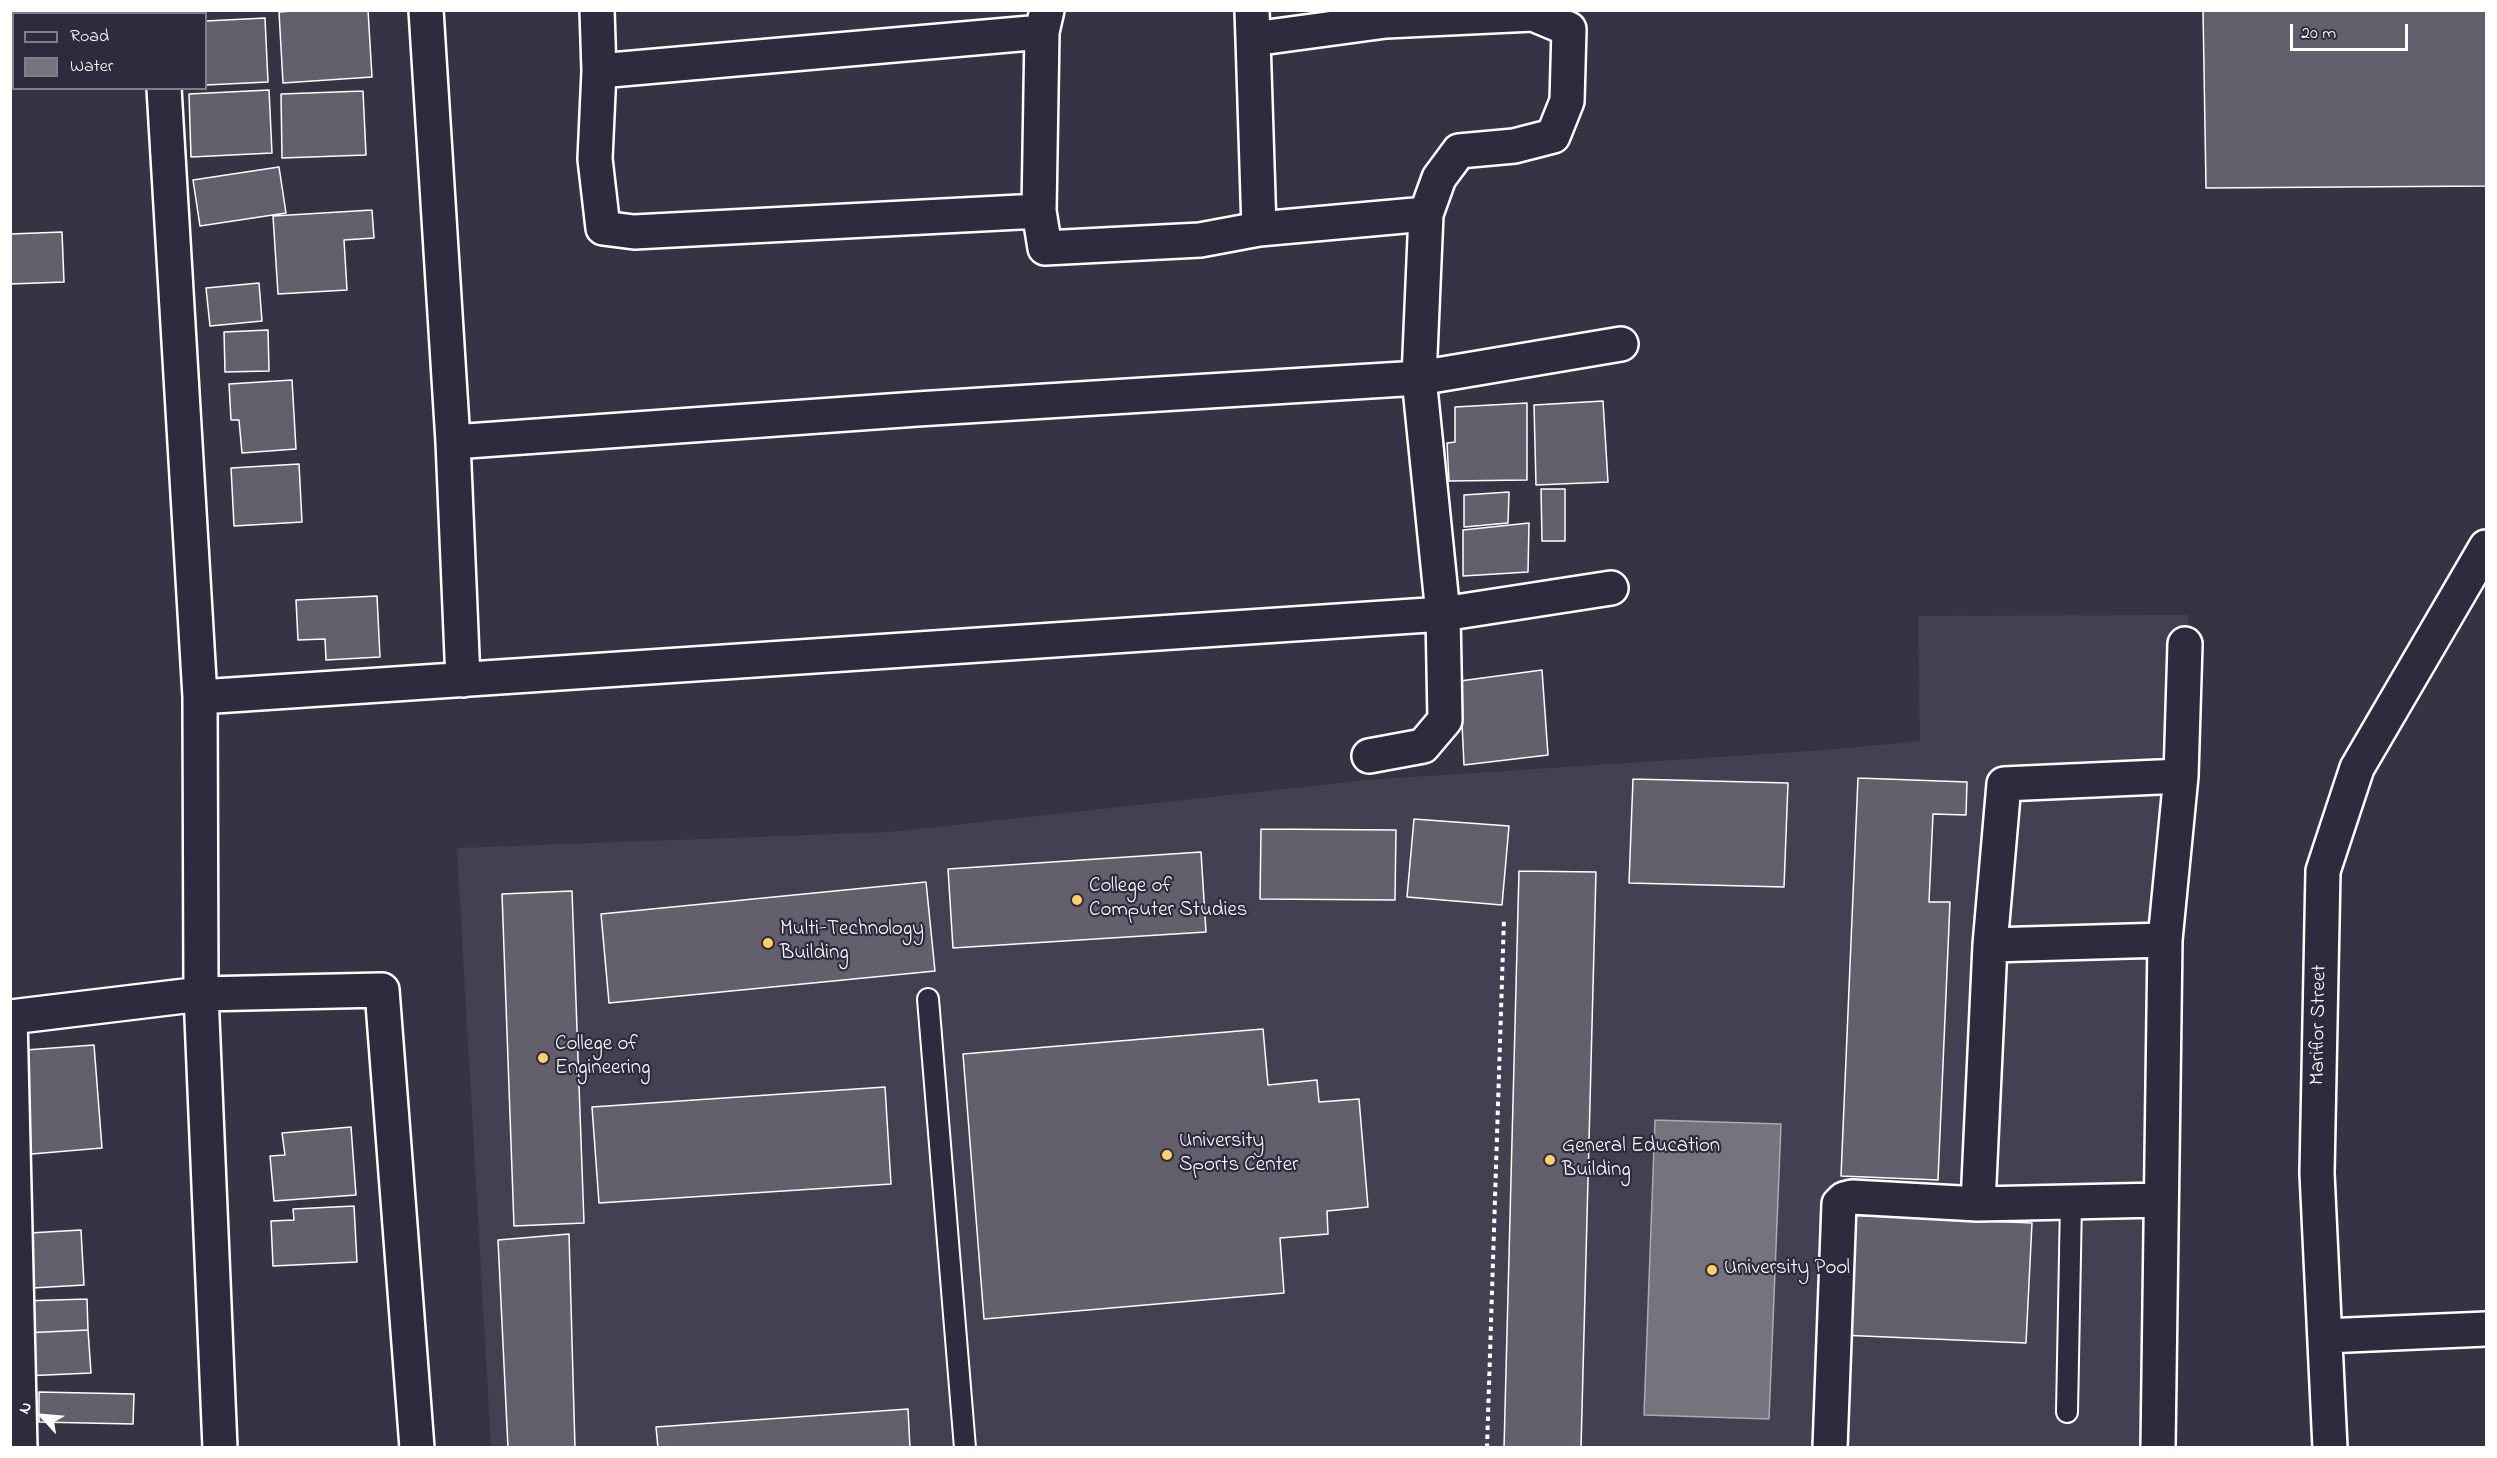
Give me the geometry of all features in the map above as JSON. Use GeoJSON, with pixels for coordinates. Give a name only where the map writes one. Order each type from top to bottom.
{"type":"FeatureCollection","features":[{"type":"Feature","properties":{"kind":"street"},"geometry":{"type":"LineString","coordinates":[[426,10],[453,442],[463,680]]}},
{"type":"Feature","properties":{"kind":"street"},"geometry":{"type":"LineString","coordinates":[[597,10],[599,71],[595,159],[603,228],[634,232],[1039,211]]}},
{"type":"Feature","properties":{"kind":"street"},"geometry":{"type":"LineString","coordinates":[[1259,229],[1252,25],[1533,14],[1569,29],[1567,101],[1553,136],[1514,146],[1459,152],[1439,177],[1426,214],[1419,378],[1443,614],[1446,720],[1423,746],[1369,756]]}},
{"type":"Feature","properties":{"kind":"street"},"geometry":{"type":"LineString","coordinates":[[599,71],[1044,21],[1039,211],[1045,248],[1200,240],[1259,229],[1426,214]]}},
{"type":"Feature","properties":{"kind":"street"},"geometry":{"type":"LineString","coordinates":[[164,90],[200,697],[201,994],[220,1448]]}},
{"type":"Feature","properties":{"kind":"street"},"geometry":{"type":"LineString","coordinates":[[453,442],[917,409],[1419,378],[1621,344]]}},
{"type":"Feature","properties":{"kind":"street","name":"Mariflor Street"},"geometry":{"type":"LineString","coordinates":[[2330,1448],[2318,1173],[2323,871],[2357,768],[2437,628],[2487,547]]}},
{"type":"Feature","properties":{"kind":"street"},"geometry":{"type":"LineString","coordinates":[[200,697],[1443,614],[1611,588]]}},
{"type":"Feature","properties":{"kind":"street"},"geometry":{"type":"LineString","coordinates":[[2158,1448],[2165,940],[2181,776],[2185,644]]}},
{"type":"Feature","properties":{"kind":"street"},"geometry":{"type":"LineString","coordinates":[[1978,1204],[1990,945],[2004,784],[2181,776]]}},
{"type":"Feature","properties":{"kind":"street"},"geometry":{"type":"LineString","coordinates":[[1990,945],[2165,940]]}},
{"type":"Feature","properties":{"kind":"street"},"geometry":{"type":"LineString","coordinates":[[20,1448],[10,1017],[201,994],[382,990],[417,1448]]}},
{"type":"Feature","properties":{"kind":"street"},"geometry":{"type":"LineString","coordinates":[[1830,1448],[1839,1204],[1844,1198],[1978,1204],[2160,1200]]}},
{"type":"Feature","properties":{"kind":"street"},"geometry":{"type":"LineString","coordinates":[[2325,1336],[2487,1329]]}},
{"type":"Feature","properties":{"kind":"lane"},"geometry":{"type":"LineString","coordinates":[[928,999],[965,1448]]}},
{"type":"Feature","properties":{"kind":"lane"},"geometry":{"type":"LineString","coordinates":[[2067,1412],[2071,1202]]}},
{"type":"Feature","properties":{"kind":"path"},"geometry":{"type":"LineString","coordinates":[[1486,1448],[1504,918]]}},
{"type":"Feature","properties":{"kind":"shaded area"},"geometry":{"type":"Polygon","coordinates":[[[2188,615],[2165,1447],[491,1447],[457,848],[891,832],[1367,780],[1826,750],[1920,741],[1918,616],[2188,615]]]}},
{"type":"Feature","properties":{"kind":"water","name":"University Pool"},"geometry":{"type":"Polygon","coordinates":[[[1655,1120],[1781,1124],[1769,1419],[1644,1415],[1655,1120]]]}},
{"type":"Feature","properties":{"kind":"building"},"geometry":{"type":"Polygon","coordinates":[[[10,10],[67,10],[68,12],[12,12],[12,86],[10,86],[10,10]]]}},
{"type":"Feature","properties":{"kind":"building"},"geometry":{"type":"Polygon","coordinates":[[[368,10],[372,77],[283,83],[279,12],[368,10]]]}},
{"type":"Feature","properties":{"kind":"building"},"geometry":{"type":"Polygon","coordinates":[[[2203,10],[2486,10],[2486,186],[2206,188],[2203,10]]]}},
{"type":"Feature","properties":{"kind":"building"},"geometry":{"type":"Polygon","coordinates":[[[265,18],[268,82],[207,85],[207,21],[265,18]]]}},
{"type":"Feature","properties":{"kind":"building"},"geometry":{"type":"Polygon","coordinates":[[[269,90],[272,153],[191,157],[189,94],[269,90]]]}},
{"type":"Feature","properties":{"kind":"building"},"geometry":{"type":"Polygon","coordinates":[[[363,91],[366,155],[282,158],[281,94],[363,91]]]}},
{"type":"Feature","properties":{"kind":"building"},"geometry":{"type":"Polygon","coordinates":[[[279,167],[286,213],[200,226],[193,180],[279,167]]]}},
{"type":"Feature","properties":{"kind":"building"},"geometry":{"type":"Polygon","coordinates":[[[372,210],[374,238],[344,240],[347,290],[278,294],[273,216],[372,210]]]}},
{"type":"Feature","properties":{"kind":"building"},"geometry":{"type":"Polygon","coordinates":[[[62,232],[64,282],[10,284],[10,234],[62,232]]]}},
{"type":"Feature","properties":{"kind":"building"},"geometry":{"type":"Polygon","coordinates":[[[259,283],[262,321],[210,326],[206,288],[259,283]]]}},
{"type":"Feature","properties":{"kind":"building"},"geometry":{"type":"Polygon","coordinates":[[[268,330],[269,371],[225,372],[224,332],[268,330]]]}},
{"type":"Feature","properties":{"kind":"building"},"geometry":{"type":"Polygon","coordinates":[[[292,380],[296,449],[242,453],[239,420],[231,420],[229,384],[292,380]]]}},
{"type":"Feature","properties":{"kind":"building"},"geometry":{"type":"Polygon","coordinates":[[[1603,401],[1608,482],[1536,485],[1534,405],[1603,401]]]}},
{"type":"Feature","properties":{"kind":"building"},"geometry":{"type":"Polygon","coordinates":[[[1527,403],[1527,480],[1449,481],[1447,443],[1455,442],[1455,407],[1527,403]]]}},
{"type":"Feature","properties":{"kind":"building"},"geometry":{"type":"Polygon","coordinates":[[[299,464],[302,522],[234,526],[231,468],[299,464]]]}},
{"type":"Feature","properties":{"kind":"building"},"geometry":{"type":"Polygon","coordinates":[[[1541,489],[1565,489],[1565,541],[1542,541],[1541,489]]]}},
{"type":"Feature","properties":{"kind":"building"},"geometry":{"type":"Polygon","coordinates":[[[1509,492],[1508,523],[1464,527],[1464,495],[1509,492]]]}},
{"type":"Feature","properties":{"kind":"building"},"geometry":{"type":"Polygon","coordinates":[[[1529,523],[1528,572],[1463,576],[1463,530],[1529,523]]]}},
{"type":"Feature","properties":{"kind":"building"},"geometry":{"type":"Polygon","coordinates":[[[377,596],[380,657],[326,660],[325,639],[298,640],[296,600],[377,596]]]}},
{"type":"Feature","properties":{"kind":"building"},"geometry":{"type":"Polygon","coordinates":[[[1542,670],[1548,755],[1464,765],[1460,681],[1542,670]]]}},
{"type":"Feature","properties":{"kind":"building"},"geometry":{"type":"Polygon","coordinates":[[[1858,778],[1967,782],[1966,815],[1933,814],[1929,902],[1950,902],[1938,1180],[1841,1176],[1858,778]]]}},
{"type":"Feature","properties":{"kind":"building"},"geometry":{"type":"Polygon","coordinates":[[[1633,779],[1788,783],[1784,887],[1629,883],[1633,779]]]}},
{"type":"Feature","properties":{"kind":"building"},"geometry":{"type":"Polygon","coordinates":[[[1414,819],[1509,826],[1502,905],[1407,897],[1414,819]]]}},
{"type":"Feature","properties":{"kind":"building"},"geometry":{"type":"Polygon","coordinates":[[[1261,829],[1396,830],[1395,900],[1260,899],[1261,829]]]}},
{"type":"Feature","properties":{"kind":"building","name":"College of Computer Studies"},"geometry":{"type":"Polygon","coordinates":[[[1201,852],[1206,932],[953,948],[948,869],[1201,852]]]}},
{"type":"Feature","properties":{"kind":"building","name":"General Education Building"},"geometry":{"type":"Polygon","coordinates":[[[1519,871],[1596,872],[1581,1448],[1504,1448],[1519,871]]]}},
{"type":"Feature","properties":{"kind":"building","name":"Multi-Technology Building"},"geometry":{"type":"Polygon","coordinates":[[[926,882],[935,971],[609,1003],[601,914],[926,882]]]}},
{"type":"Feature","properties":{"kind":"building","name":"College of Engineering"},"geometry":{"type":"Polygon","coordinates":[[[572,891],[584,1223],[514,1226],[502,894],[572,891]]]}},
{"type":"Feature","properties":{"kind":"building","name":"University Sports Center"},"geometry":{"type":"Polygon","coordinates":[[[1263,1029],[1268,1085],[1317,1080],[1319,1102],[1359,1099],[1368,1207],[1327,1211],[1328,1234],[1280,1238],[1284,1293],[984,1319],[963,1054],[1263,1029]]]}},
{"type":"Feature","properties":{"kind":"building"},"geometry":{"type":"Polygon","coordinates":[[[94,1045],[102,1148],[20,1155],[12,1051],[94,1045]]]}},
{"type":"Feature","properties":{"kind":"building"},"geometry":{"type":"Polygon","coordinates":[[[885,1087],[891,1184],[599,1203],[592,1107],[885,1087]]]}},
{"type":"Feature","properties":{"kind":"building"},"geometry":{"type":"Polygon","coordinates":[[[351,1127],[356,1195],[274,1201],[270,1156],[285,1155],[282,1133],[351,1127]]]}},
{"type":"Feature","properties":{"kind":"building"},"geometry":{"type":"Polygon","coordinates":[[[354,1206],[357,1262],[273,1266],[271,1221],[294,1220],[293,1209],[354,1206]]]}},
{"type":"Feature","properties":{"kind":"building"},"geometry":{"type":"Polygon","coordinates":[[[1846,1215],[2032,1223],[2026,1343],[1840,1335],[1846,1215]]]}},
{"type":"Feature","properties":{"kind":"building"},"geometry":{"type":"Polygon","coordinates":[[[81,1230],[84,1285],[32,1288],[29,1233],[81,1230]]]}},
{"type":"Feature","properties":{"kind":"building"},"geometry":{"type":"Polygon","coordinates":[[[569,1234],[575,1448],[508,1448],[498,1240],[569,1234]]]}},
{"type":"Feature","properties":{"kind":"building"},"geometry":{"type":"Polygon","coordinates":[[[87,1299],[88,1330],[23,1333],[22,1301],[87,1299]]]}},
{"type":"Feature","properties":{"kind":"building"},"geometry":{"type":"Polygon","coordinates":[[[88,1330],[91,1373],[24,1376],[23,1333],[88,1330]]]}},
{"type":"Feature","properties":{"kind":"building"},"geometry":{"type":"Polygon","coordinates":[[[39,1392],[134,1394],[133,1424],[39,1422],[39,1392]]]}},
{"type":"Feature","properties":{"kind":"building"},"geometry":{"type":"Polygon","coordinates":[[[908,1409],[910,1448],[658,1448],[656,1427],[908,1409]]]}},
{"type":"Feature","properties":{"kind":"place","name":"College of Computer Studies"},"geometry":{"type":"Point","coordinates":[1077,900]}},
{"type":"Feature","properties":{"kind":"place","name":"Multi-Technology Building"},"geometry":{"type":"Point","coordinates":[768,943]}},
{"type":"Feature","properties":{"kind":"place","name":"College of Engineering"},"geometry":{"type":"Point","coordinates":[543,1058]}},
{"type":"Feature","properties":{"kind":"place","name":"University Sports Center"},"geometry":{"type":"Point","coordinates":[1167,1155]}},
{"type":"Feature","properties":{"kind":"place","name":"General Education Building"},"geometry":{"type":"Point","coordinates":[1550,1160]}},
{"type":"Feature","properties":{"kind":"place","name":"University Pool"},"geometry":{"type":"Point","coordinates":[1712,1270]}}]}
